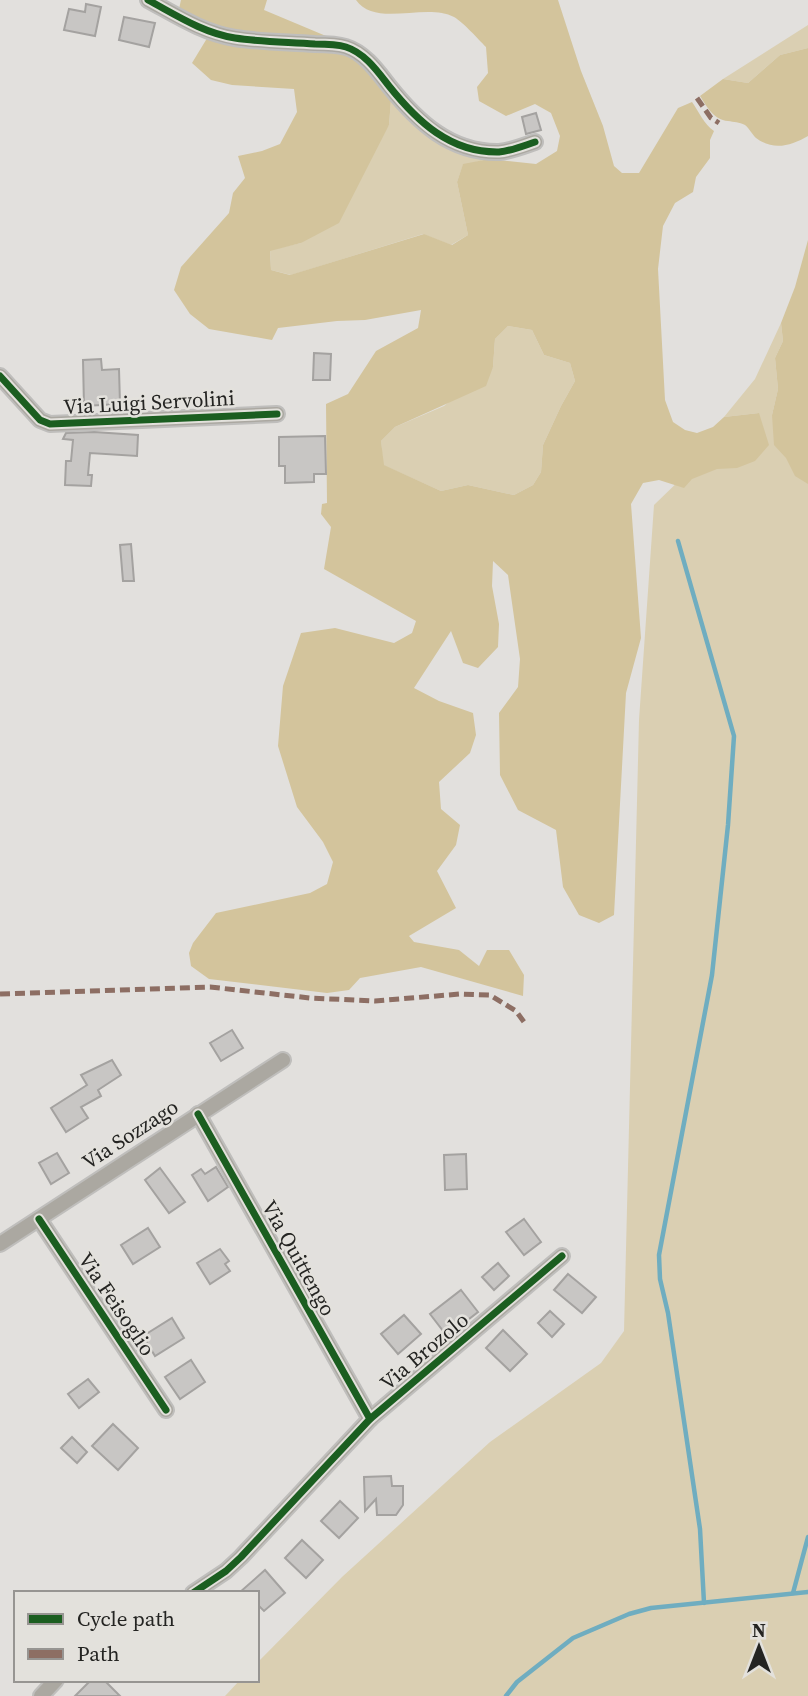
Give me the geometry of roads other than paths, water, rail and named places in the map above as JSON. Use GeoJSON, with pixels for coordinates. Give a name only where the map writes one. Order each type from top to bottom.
{"type":"FeatureCollection","features":[{"type":"Feature","properties":{"kind":"street"},"geometry":{"type":"LineString","coordinates":[[148,0],[217,34],[243,39],[337,45],[353,50],[376,69],[422,123],[459,144],[499,152],[535,142]]}},
{"type":"Feature","properties":{"kind":"street","name":"Via Luigi Servolini"},"geometry":{"type":"LineString","coordinates":[[0,376],[40,419],[50,424],[277,414]]}},
{"type":"Feature","properties":{"kind":"street","name":"Via Sozzago"},"geometry":{"type":"LineString","coordinates":[[0,1244],[283,1060]]}},
{"type":"Feature","properties":{"kind":"street","name":"Via Quittengo"},"geometry":{"type":"LineString","coordinates":[[198,1114],[370,1419]]}},
{"type":"Feature","properties":{"kind":"street","name":"Via Feisoglio"},"geometry":{"type":"LineString","coordinates":[[39,1219],[166,1409]]}},
{"type":"Feature","properties":{"kind":"street","name":"Via Brozolo"},"geometry":{"type":"LineString","coordinates":[[196,1591],[226,1571],[241,1557],[370,1419],[562,1256]]}},
{"type":"Feature","properties":{"kind":"street"},"geometry":{"type":"LineString","coordinates":[[41,1696],[54,1682]]}},
{"type":"Feature","properties":{"kind":"waterway"},"geometry":{"type":"LineString","coordinates":[[678,541],[734,736],[728,825],[712,975],[659,1255],[660,1279],[668,1313],[700,1529],[704,1603]]}},
{"type":"Feature","properties":{"kind":"waterway"},"geometry":{"type":"LineString","coordinates":[[793,1593],[808,1537]]}},
{"type":"Feature","properties":{"kind":"waterway"},"geometry":{"type":"LineString","coordinates":[[506,1696],[517,1682],[573,1638],[629,1614],[651,1608],[808,1592]]}}]}
